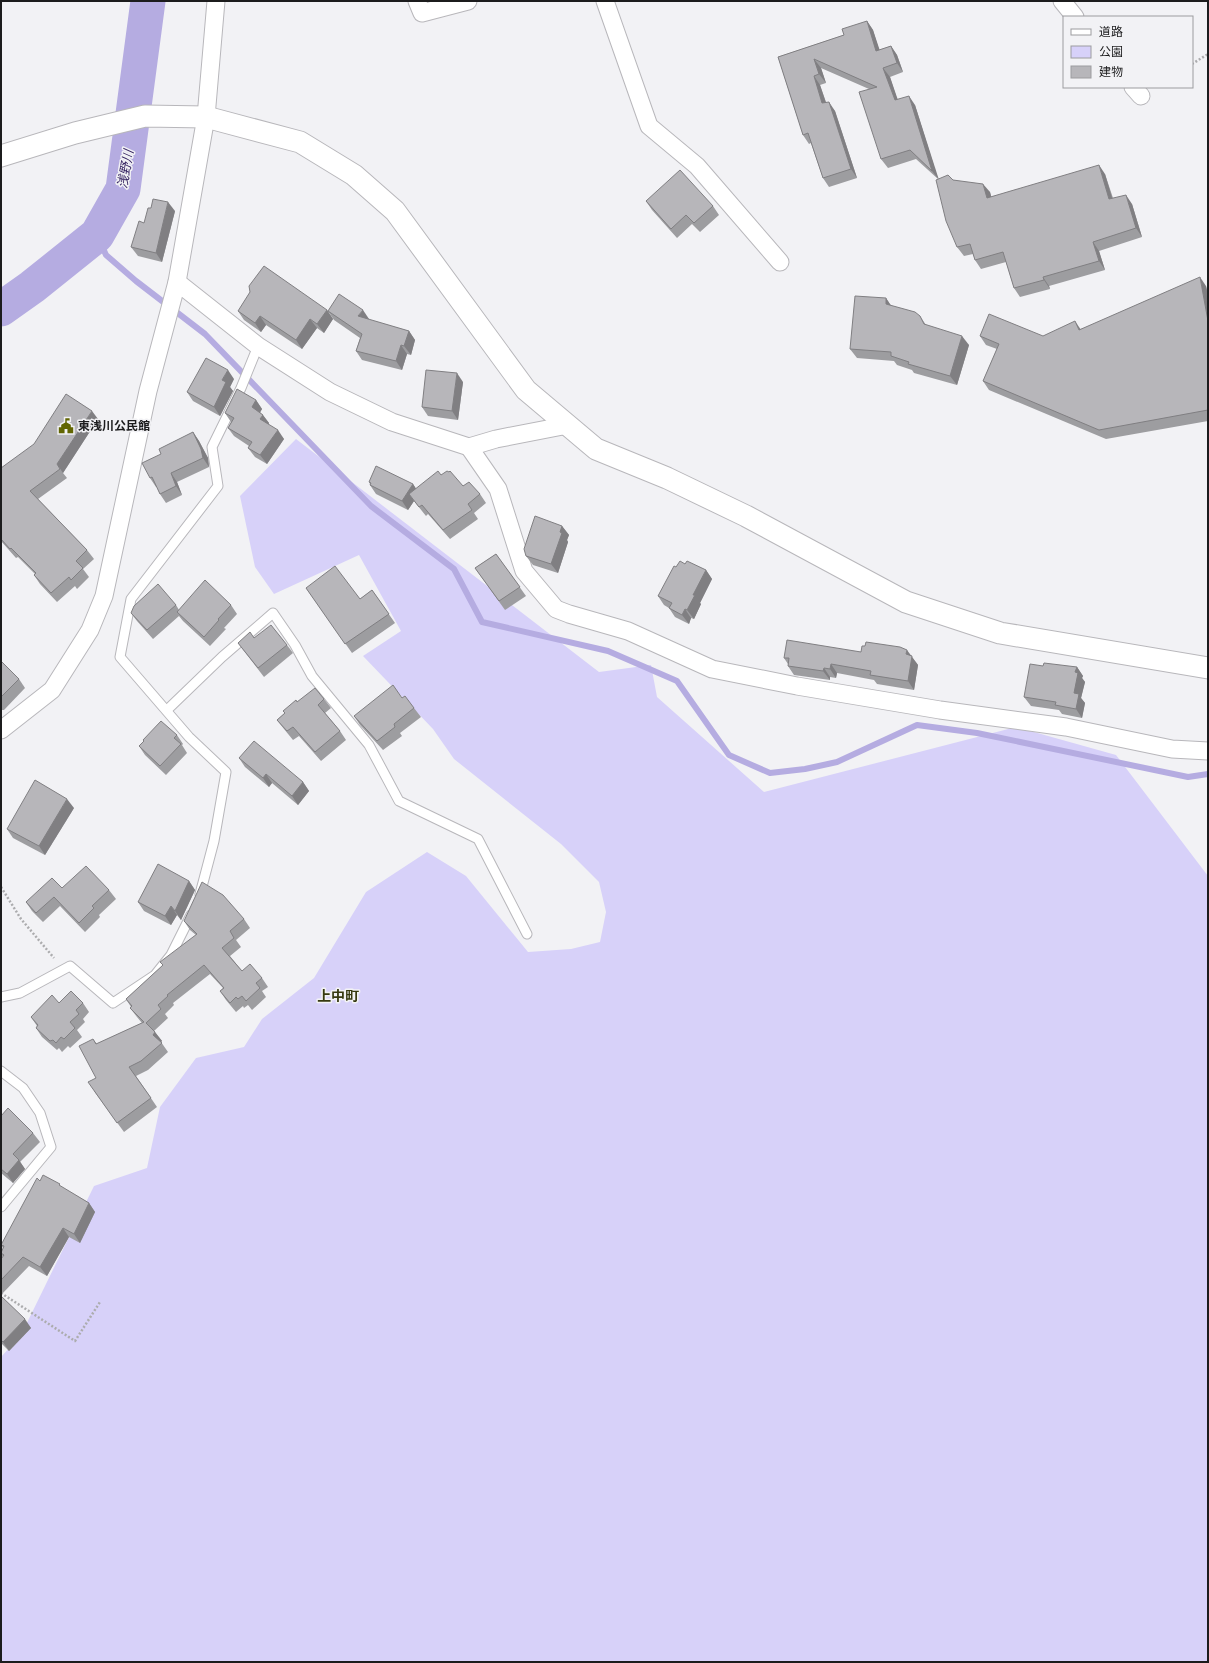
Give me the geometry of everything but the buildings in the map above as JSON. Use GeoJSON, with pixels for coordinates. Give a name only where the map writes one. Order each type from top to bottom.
{"type":"FeatureCollection","features":[{"type":"Feature","properties":{"kind":"street"},"geometry":{"type":"LineString","coordinates":[[1,730],[52,690],[90,630],[101,603],[148,391],[175,288],[206,117],[216,1]]}},
{"type":"Feature","properties":{"kind":"street"},"geometry":{"type":"LineString","coordinates":[[418,1],[422,13],[468,1]]}},
{"type":"Feature","properties":{"kind":"street"},"geometry":{"type":"LineString","coordinates":[[605,1],[649,126],[697,166],[780,262]]}},
{"type":"Feature","properties":{"kind":"street"},"geometry":{"type":"LineString","coordinates":[[1062,1],[1074,16]]}},
{"type":"Feature","properties":{"kind":"street"},"geometry":{"type":"LineString","coordinates":[[1,156],[75,133],[145,116],[206,117],[300,142],[354,175],[395,211],[526,390],[596,449],[667,478],[746,516],[906,602],[1000,633],[1208,668]]}},
{"type":"Feature","properties":{"kind":"street"},"geometry":{"type":"LineString","coordinates":[[175,288],[255,351],[330,392],[392,422],[469,447],[496,439],[568,425]]}},
{"type":"Feature","properties":{"kind":"street"},"geometry":{"type":"LineString","coordinates":[[469,447],[498,489],[524,571],[556,609],[628,631],[712,669],[797,686],[933,709],[1066,727],[1172,750],[1208,751]]}},
{"type":"Feature","properties":{"kind":"lane"},"geometry":{"type":"LineString","coordinates":[[1,997],[20,993],[70,966],[113,1003],[155,974],[171,955],[203,888],[214,841],[226,772],[189,737],[120,657],[131,599],[218,486],[212,447],[241,388],[255,351]]}},
{"type":"Feature","properties":{"kind":"lane"},"geometry":{"type":"LineString","coordinates":[[167,710],[216,662],[273,613],[295,645],[312,676],[369,746],[399,801],[478,839],[527,934]]}},
{"type":"Feature","properties":{"kind":"lane"},"geometry":{"type":"LineString","coordinates":[[1,1071],[23,1088],[40,1113],[51,1147],[1,1207]]}},
{"type":"Feature","properties":{"kind":"path"},"geometry":{"type":"LineString","coordinates":[[1193,63],[1208,54]]}},
{"type":"Feature","properties":{"kind":"path"},"geometry":{"type":"LineString","coordinates":[[1,887],[21,919],[63,969]]}},
{"type":"Feature","properties":{"kind":"path"},"geometry":{"type":"LineString","coordinates":[[1,1293],[75,1341],[100,1302]]}},
{"type":"Feature","properties":{"kind":"green space"},"geometry":{"type":"Polygon","coordinates":[[[296,439],[599,672],[651,665],[657,697],[764,792],[1016,727],[1116,755],[1208,876],[1208,1662],[1,1662],[1,1357],[21,1335],[94,1186],[147,1168],[160,1107],[196,1058],[244,1047],[262,1019],[314,978],[366,892],[427,852],[466,876],[528,952],[571,949],[600,942],[606,912],[599,882],[561,844],[454,759],[433,729],[363,656],[401,631],[359,555],[274,594],[255,567],[240,496],[296,439]]]}},
{"type":"Feature","properties":{"kind":"waterway","name":"浅野川"},"geometry":{"type":"LineString","coordinates":[[1,309],[32,287],[97,235],[123,189],[148,1]]}},
{"type":"Feature","properties":{"kind":"waterway"},"geometry":{"type":"LineString","coordinates":[[97,235],[106,255],[136,281],[205,334],[371,506],[454,569],[482,622],[608,651],[677,681],[729,755],[770,773],[805,769],[837,762],[917,725],[977,733],[1188,777],[1208,774]]}},
{"type":"Feature","properties":{"kind":"place","name":"東浅川公民館"},"geometry":{"type":"Point","coordinates":[66,426]}},
{"type":"Feature","properties":{"kind":"district","name":"上中町"},"geometry":{"type":"Point","coordinates":[338,996]}}]}
